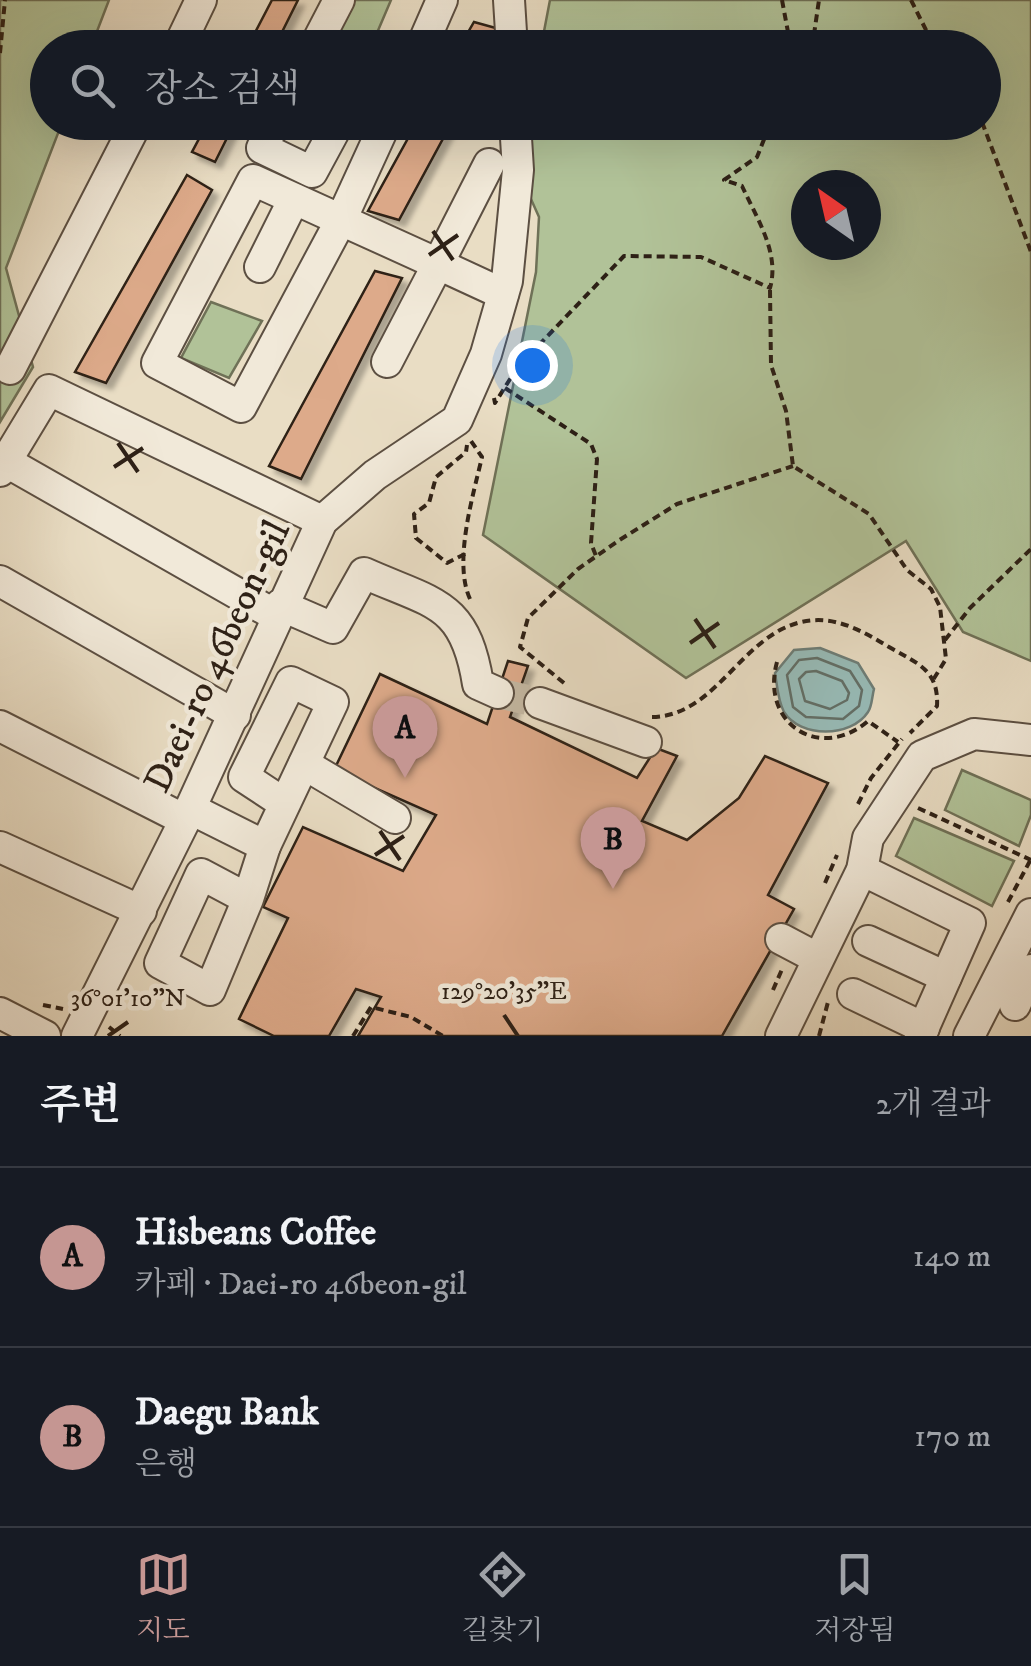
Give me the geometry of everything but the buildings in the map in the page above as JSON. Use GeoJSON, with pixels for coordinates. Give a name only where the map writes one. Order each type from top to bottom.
{"type":"FeatureCollection","features":[{"type":"Feature","properties":{"kind":"street"},"geometry":{"type":"LineString","coordinates":[[187,30],[201,0]]}},
{"type":"Feature","properties":{"kind":"street"},"geometry":{"type":"LineString","coordinates":[[323,30],[338,0]]}},
{"type":"Feature","properties":{"kind":"street"},"geometry":{"type":"LineString","coordinates":[[428,30],[442,0]]}},
{"type":"Feature","properties":{"kind":"street"},"geometry":{"type":"LineString","coordinates":[[509,0],[511,30]]}},
{"type":"Feature","properties":{"kind":"street"},"geometry":{"type":"LineString","coordinates":[[10,369],[128,140]]}},
{"type":"Feature","properties":{"kind":"street"},"geometry":{"type":"LineString","coordinates":[[266,140],[262,148],[312,172],[329,140]]}},
{"type":"Feature","properties":{"kind":"street"},"geometry":{"type":"LineString","coordinates":[[378,140],[342,220],[241,407],[158,363],[252,180],[342,220],[503,294]]}},
{"type":"Feature","properties":{"kind":"street"},"geometry":{"type":"LineString","coordinates":[[463,429],[503,294],[518,170],[517,140]]}},
{"type":"Feature","properties":{"kind":"street"},"geometry":{"type":"LineString","coordinates":[[387,362],[489,164]]}},
{"type":"Feature","properties":{"kind":"street"},"geometry":{"type":"LineString","coordinates":[[260,267],[294,199]]}},
{"type":"Feature","properties":{"kind":"street"},"geometry":{"type":"LineString","coordinates":[[322,521],[49,390],[2,466],[278,610],[332,628],[364,573],[444,609],[472,643],[478,684],[498,693]]}},
{"type":"Feature","properties":{"kind":"street","name":"Daei-ro 46beon-gil"},"geometry":{"type":"LineString","coordinates":[[92,1030],[141,912],[322,521],[375,474],[463,429]]}},
{"type":"Feature","properties":{"kind":"street"},"geometry":{"type":"LineString","coordinates":[[0,581],[235,715]]}},
{"type":"Feature","properties":{"kind":"street"},"geometry":{"type":"LineString","coordinates":[[248,899],[265,846],[334,702],[291,682],[244,777],[285,804]]}},
{"type":"Feature","properties":{"kind":"street"},"geometry":{"type":"LineString","coordinates":[[540,703],[646,730]]}},
{"type":"Feature","properties":{"kind":"street"},"geometry":{"type":"LineString","coordinates":[[0,726],[265,846]]}},
{"type":"Feature","properties":{"kind":"street"},"geometry":{"type":"LineString","coordinates":[[781,1036],[862,870],[856,832],[896,797],[922,756],[974,734],[1031,740]]}},
{"type":"Feature","properties":{"kind":"street"},"geometry":{"type":"LineString","coordinates":[[304,764],[394,818]]}},
{"type":"Feature","properties":{"kind":"street"},"geometry":{"type":"LineString","coordinates":[[0,848],[141,912]]}},
{"type":"Feature","properties":{"kind":"street"},"geometry":{"type":"LineString","coordinates":[[853,994],[922,1032],[970,923],[862,870]]}},
{"type":"Feature","properties":{"kind":"street"},"geometry":{"type":"LineString","coordinates":[[969,1036],[1031,914]]}},
{"type":"Feature","properties":{"kind":"street"},"geometry":{"type":"LineString","coordinates":[[781,940],[817,958]]}},
{"type":"Feature","properties":{"kind":"street"},"geometry":{"type":"LineString","coordinates":[[868,941],[946,978]]}},
{"type":"Feature","properties":{"kind":"street"},"geometry":{"type":"LineString","coordinates":[[1015,1005],[1031,970]]}},
{"type":"Feature","properties":{"kind":"street"},"geometry":{"type":"LineString","coordinates":[[0,1013],[44,1036]]}},
{"type":"Feature","properties":{"kind":"path"},"geometry":{"type":"LineString","coordinates":[[0,53],[5,0]]}},
{"type":"Feature","properties":{"kind":"path"},"geometry":{"type":"LineString","coordinates":[[782,0],[788,30]]}},
{"type":"Feature","properties":{"kind":"path"},"geometry":{"type":"LineString","coordinates":[[814,30],[818,0]]}},
{"type":"Feature","properties":{"kind":"path"},"geometry":{"type":"LineString","coordinates":[[911,0],[926,30]]}},
{"type":"Feature","properties":{"kind":"path"},"geometry":{"type":"LineString","coordinates":[[764,140],[757,158],[724,180],[742,186],[776,266],[770,288],[771,366],[786,411],[793,466]]}},
{"type":"Feature","properties":{"kind":"path"},"geometry":{"type":"LineString","coordinates":[[989,140],[1031,252]]}},
{"type":"Feature","properties":{"kind":"path"},"geometry":{"type":"LineString","coordinates":[[486,354],[495,403],[516,368],[624,256],[701,257],[770,288]]}},
{"type":"Feature","properties":{"kind":"path"},"geometry":{"type":"LineString","coordinates":[[504,388],[591,444],[598,459],[591,543],[596,556]]}},
{"type":"Feature","properties":{"kind":"path"},"geometry":{"type":"LineString","coordinates":[[463,429],[466,452],[436,477],[429,503],[414,514],[416,538],[430,552],[447,562],[465,554]]}},
{"type":"Feature","properties":{"kind":"path"},"geometry":{"type":"LineString","coordinates":[[463,429],[482,456],[465,554],[463,585],[470,601]]}},
{"type":"Feature","properties":{"kind":"path"},"geometry":{"type":"LineString","coordinates":[[576,692],[520,647],[528,618],[596,556],[676,504],[793,466]]}},
{"type":"Feature","properties":{"kind":"path"},"geometry":{"type":"LineString","coordinates":[[793,466],[868,514],[907,570],[931,589],[940,607],[946,659],[933,680]]}},
{"type":"Feature","properties":{"kind":"path"},"geometry":{"type":"LineString","coordinates":[[944,642],[970,608],[1031,549]]}},
{"type":"Feature","properties":{"kind":"path"},"geometry":{"type":"LineString","coordinates":[[646,730],[678,716],[782,630],[822,618],[859,627],[924,664],[938,688],[930,716]]}},
{"type":"Feature","properties":{"kind":"path"},"geometry":{"type":"LineString","coordinates":[[777,662],[772,681],[774,700],[785,722],[807,734],[833,738],[850,736],[868,721],[898,742]]}},
{"type":"Feature","properties":{"kind":"path"},"geometry":{"type":"LineString","coordinates":[[896,797],[1031,860]]}},
{"type":"Feature","properties":{"kind":"path"},"geometry":{"type":"LineString","coordinates":[[352,1036],[370,1007],[411,1017],[443,1036]]}},
{"type":"Feature","properties":{"kind":"path"},"geometry":{"type":"LineString","coordinates":[[92,1030],[120,1036]]}},
{"type":"Feature","properties":{"kind":"green space"},"geometry":{"type":"Polygon","coordinates":[[[0,0],[109,0],[98,30],[30,30],[30,140],[55,140],[6,268],[33,367],[0,422],[0,0]]]}},
{"type":"Feature","properties":{"kind":"green space"},"geometry":{"type":"Polygon","coordinates":[[[351,0],[391,0],[378,30],[338,30],[351,0]]]}},
{"type":"Feature","properties":{"kind":"green space"},"geometry":{"type":"Polygon","coordinates":[[[550,0],[1031,0],[1031,661],[963,632],[906,541],[686,678],[483,535],[536,272],[539,217],[518,170],[524,140],[1001,140],[1001,30],[544,30],[550,0]]]}},
{"type":"Feature","properties":{"kind":"green space"},"geometry":{"type":"Polygon","coordinates":[[[211,302],[262,321],[229,378],[181,358],[211,302]]]}},
{"type":"Feature","properties":{"kind":"green space"},"geometry":{"type":"Polygon","coordinates":[[[962,770],[1031,800],[1031,815],[1019,846],[945,810],[962,770]]]}},
{"type":"Feature","properties":{"kind":"green space"},"geometry":{"type":"Polygon","coordinates":[[[914,818],[1014,861],[992,906],[896,856],[914,818]]]}},
{"type":"Feature","properties":{"kind":"water"},"geometry":{"type":"Polygon","coordinates":[[[820,648],[858,663],[874,689],[868,712],[850,727],[826,732],[813,730],[801,727],[784,712],[775,673],[794,650],[820,648]]]}},
{"type":"Feature","properties":{"kind":"tunnel"},"geometry":{"type":"LineString","coordinates":[[498,693],[540,703]]}},
{"type":"Feature","properties":{"kind":"place","name":"Hisbeans Coffee"},"geometry":{"type":"Point","coordinates":[405,778]}},
{"type":"Feature","properties":{"kind":"place","name":"Daegu Bank"},"geometry":{"type":"Point","coordinates":[613,889]}}]}
